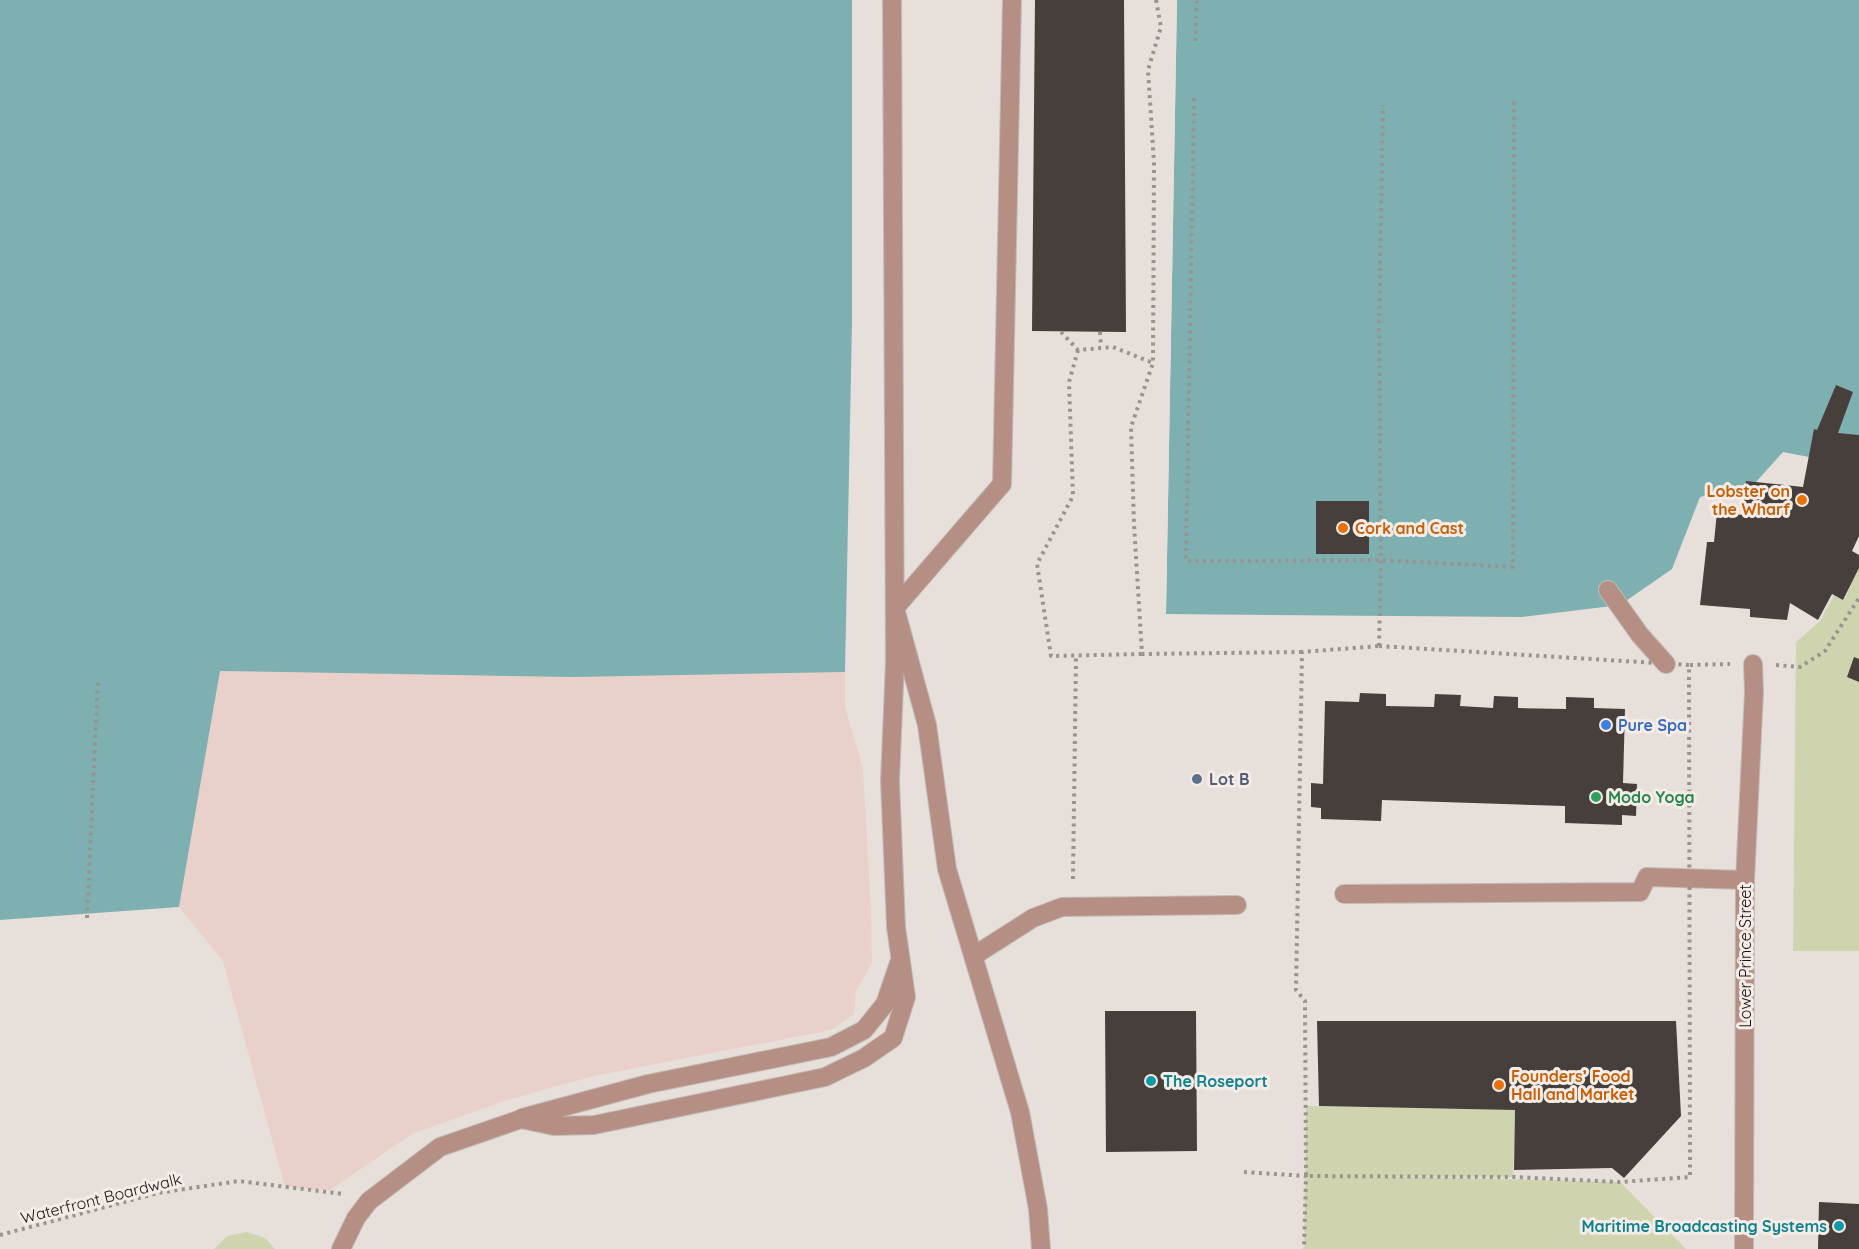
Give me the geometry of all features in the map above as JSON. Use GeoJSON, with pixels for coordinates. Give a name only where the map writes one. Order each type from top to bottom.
{"type":"FeatureCollection","features":[{"type":"Feature","properties":{"kind":"street"},"geometry":{"type":"LineString","coordinates":[[521,1119],[554,1126],[594,1125],[825,1077],[864,1058],[893,1038],[906,997],[896,927],[890,781],[895,608],[892,0]]}},
{"type":"Feature","properties":{"kind":"street"},"geometry":{"type":"LineString","coordinates":[[895,608],[1002,484],[1012,0]]}},
{"type":"Feature","properties":{"kind":"street"},"geometry":{"type":"LineString","coordinates":[[1608,590],[1640,635],[1666,664]]}},
{"type":"Feature","properties":{"kind":"street"},"geometry":{"type":"LineString","coordinates":[[895,608],[927,725],[947,869],[1020,1112],[1038,1209],[1041,1249]]}},
{"type":"Feature","properties":{"kind":"street","name":"Lower Prince Street"},"geometry":{"type":"LineString","coordinates":[[1744,1249],[1745,880],[1754,692],[1753,664]]}},
{"type":"Feature","properties":{"kind":"street"},"geometry":{"type":"LineString","coordinates":[[1344,894],[1640,892],[1647,878],[1745,880]]}},
{"type":"Feature","properties":{"kind":"street"},"geometry":{"type":"LineString","coordinates":[[975,956],[1033,918],[1062,906],[1237,904]]}},
{"type":"Feature","properties":{"kind":"street"},"geometry":{"type":"LineString","coordinates":[[340,1249],[356,1218],[369,1201],[440,1147],[521,1119],[648,1084],[831,1047],[864,1030],[885,1004],[901,958]]}},
{"type":"Feature","properties":{"kind":"path"},"geometry":{"type":"LineString","coordinates":[[1142,654],[1131,427],[1153,363],[1154,163],[1148,70],[1161,27],[1156,0]]}},
{"type":"Feature","properties":{"kind":"path"},"geometry":{"type":"LineString","coordinates":[[1195,41],[1197,0]]}},
{"type":"Feature","properties":{"kind":"path"},"geometry":{"type":"LineString","coordinates":[[1194,98],[1186,561],[1381,560],[1513,567],[1514,100]]}},
{"type":"Feature","properties":{"kind":"path"},"geometry":{"type":"LineString","coordinates":[[1379,646],[1381,560],[1379,331],[1383,105]]}},
{"type":"Feature","properties":{"kind":"path"},"geometry":{"type":"LineString","coordinates":[[1061,332],[1078,350]]}},
{"type":"Feature","properties":{"kind":"path"},"geometry":{"type":"LineString","coordinates":[[1100,332],[1101,346]]}},
{"type":"Feature","properties":{"kind":"path"},"geometry":{"type":"LineString","coordinates":[[1078,350],[1101,346],[1113,347],[1153,363]]}},
{"type":"Feature","properties":{"kind":"path"},"geometry":{"type":"LineString","coordinates":[[1078,350],[1069,382],[1073,496],[1037,564],[1051,656],[1302,652]]}},
{"type":"Feature","properties":{"kind":"path"},"geometry":{"type":"LineString","coordinates":[[1800,667],[1825,651],[1859,598]]}},
{"type":"Feature","properties":{"kind":"path"},"geometry":{"type":"LineString","coordinates":[[1073,879],[1076,656]]}},
{"type":"Feature","properties":{"kind":"path"},"geometry":{"type":"LineString","coordinates":[[87,918],[98,679]]}},
{"type":"Feature","properties":{"kind":"path"},"geometry":{"type":"LineString","coordinates":[[1244,1172],[1306,1176],[1304,1249]]}},
{"type":"Feature","properties":{"kind":"path","name":"Waterfront Boardwalk"},"geometry":{"type":"LineString","coordinates":[[0,1235],[158,1193],[239,1181],[350,1195]]}},
{"type":"Feature","properties":{"kind":"shaded area"},"geometry":{"type":"Polygon","coordinates":[[[220,671],[845,672],[845,707],[863,769],[871,910],[872,963],[856,991],[854,1014],[831,1030],[594,1076],[507,1100],[412,1134],[330,1190],[285,1187],[223,961],[179,907],[220,671]]]}},
{"type":"Feature","properties":{"kind":"green space"},"geometry":{"type":"Polygon","coordinates":[[[1859,568],[1859,951],[1793,951],[1796,642],[1820,621],[1834,595],[1844,600],[1859,568]]]}},
{"type":"Feature","properties":{"kind":"green space"},"geometry":{"type":"Polygon","coordinates":[[[1306,1106],[1515,1110],[1513,1177],[1368,1176],[1620,1182],[1686,1249],[1304,1249],[1306,1106]]]}},
{"type":"Feature","properties":{"kind":"green space"},"geometry":{"type":"Polygon","coordinates":[[[247,1232],[265,1238],[275,1249],[214,1249],[227,1236],[247,1232]]]}},
{"type":"Feature","properties":{"kind":"water"},"geometry":{"type":"Polygon","coordinates":[[[0,0],[852,0],[852,323],[845,672],[573,677],[220,671],[179,907],[0,920],[0,0]]]}},
{"type":"Feature","properties":{"kind":"water"},"geometry":{"type":"Polygon","coordinates":[[[1177,0],[1859,0],[1859,440],[1835,462],[1783,452],[1756,482],[1700,497],[1672,569],[1620,605],[1521,617],[1166,614],[1177,0]]]}},
{"type":"Feature","properties":{"kind":"pier"},"geometry":{"type":"Polygon","coordinates":[[[1174,0],[1177,0],[1166,614],[1163,614],[1174,0]]]}},
{"type":"Feature","properties":{"kind":"building"},"geometry":{"type":"Polygon","coordinates":[[[1035,0],[1124,0],[1126,332],[1032,331],[1035,0]]]}},
{"type":"Feature","properties":{"kind":"building","name":"Lobster on the Wharf"},"geometry":{"type":"Polygon","coordinates":[[[1836,385],[1853,392],[1838,433],[1859,435],[1859,536],[1852,551],[1859,555],[1859,568],[1843,600],[1832,594],[1818,620],[1790,603],[1787,620],[1750,617],[1750,609],[1700,605],[1707,542],[1714,542],[1717,512],[1743,515],[1746,481],[1803,487],[1814,429],[1817,430],[1836,385]]]}},
{"type":"Feature","properties":{"kind":"building","name":"Cork and Cast"},"geometry":{"type":"Polygon","coordinates":[[[1316,501],[1369,501],[1369,554],[1316,554],[1316,501]]]}},
{"type":"Feature","properties":{"kind":"building"},"geometry":{"type":"Polygon","coordinates":[[[1854,657],[1859,659],[1859,682],[1847,677],[1854,657]]]}},
{"type":"Feature","properties":{"kind":"building"},"geometry":{"type":"Polygon","coordinates":[[[1360,693],[1386,694],[1386,706],[1434,707],[1435,694],[1461,695],[1460,706],[1493,708],[1494,696],[1518,697],[1518,708],[1566,709],[1566,697],[1594,698],[1594,708],[1625,709],[1623,783],[1637,784],[1636,816],[1622,815],[1622,825],[1565,823],[1565,806],[1382,800],[1381,821],[1321,819],[1321,808],[1311,807],[1311,783],[1323,784],[1325,701],[1359,702],[1360,693]]]}},
{"type":"Feature","properties":{"kind":"building","name":"The Roseport"},"geometry":{"type":"Polygon","coordinates":[[[1105,1011],[1196,1011],[1197,1151],[1106,1152],[1105,1011]]]}},
{"type":"Feature","properties":{"kind":"building","name":"Founders’ Food Hall and Market"},"geometry":{"type":"Polygon","coordinates":[[[1317,1021],[1676,1021],[1681,1116],[1624,1178],[1612,1168],[1514,1170],[1515,1110],[1319,1106],[1317,1021]]]}},
{"type":"Feature","properties":{"kind":"building","name":"Maritime Broadcasting Systems"},"geometry":{"type":"Polygon","coordinates":[[[1819,1202],[1859,1204],[1859,1249],[1818,1249],[1819,1202]]]}},
{"type":"Feature","properties":{"kind":"place","name":"Lobster on the Wharf"},"geometry":{"type":"Point","coordinates":[1802,500]}},
{"type":"Feature","properties":{"kind":"place","name":"Cork and Cast"},"geometry":{"type":"Point","coordinates":[1343,528]}},
{"type":"Feature","properties":{"kind":"place","name":"Pure Spa"},"geometry":{"type":"Point","coordinates":[1606,725]}},
{"type":"Feature","properties":{"kind":"place","name":"Lot B"},"geometry":{"type":"Point","coordinates":[1197,779]}},
{"type":"Feature","properties":{"kind":"place","name":"Modo Yoga"},"geometry":{"type":"Point","coordinates":[1596,797]}},
{"type":"Feature","properties":{"kind":"place","name":"The Roseport"},"geometry":{"type":"Point","coordinates":[1151,1081]}},
{"type":"Feature","properties":{"kind":"place","name":"Founders’ Food Hall and Market"},"geometry":{"type":"Point","coordinates":[1499,1085]}},
{"type":"Feature","properties":{"kind":"place","name":"Maritime Broadcasting Systems"},"geometry":{"type":"Point","coordinates":[1839,1226]}}]}
